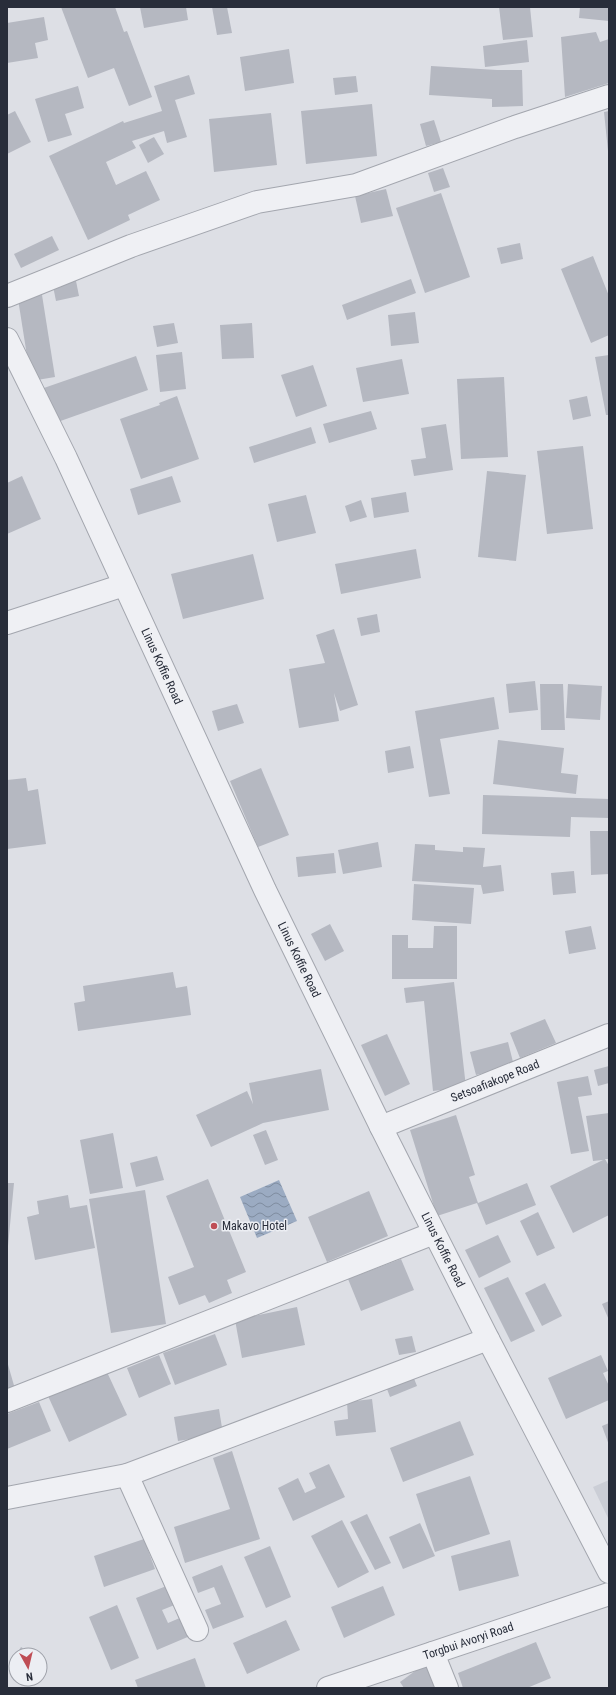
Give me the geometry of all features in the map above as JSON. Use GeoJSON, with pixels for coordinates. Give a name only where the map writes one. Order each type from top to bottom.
{"type":"FeatureCollection","features":[{"type":"Feature","properties":{"kind":"street"},"geometry":{"type":"LineString","coordinates":[[7,296],[131,246],[257,202],[356,185],[515,127],[609,96]]}},
{"type":"Feature","properties":{"kind":"street","name":"Linus Koffie Road"},"geometry":{"type":"LineString","coordinates":[[7,339],[66,458],[265,890],[434,1233],[609,1572]]}},
{"type":"Feature","properties":{"kind":"street"},"geometry":{"type":"LineString","coordinates":[[7,623],[124,585]]}},
{"type":"Feature","properties":{"kind":"street","name":"Setsoafiakope Road"},"geometry":{"type":"LineString","coordinates":[[381,1127],[609,1035]]}},
{"type":"Feature","properties":{"kind":"street"},"geometry":{"type":"LineString","coordinates":[[7,1401],[434,1233]]}},
{"type":"Feature","properties":{"kind":"street"},"geometry":{"type":"LineString","coordinates":[[7,1498],[127,1475],[488,1339]]}},
{"type":"Feature","properties":{"kind":"street"},"geometry":{"type":"LineString","coordinates":[[127,1475],[197,1630]]}},
{"type":"Feature","properties":{"kind":"street","name":"Torgbui Avoryi Road"},"geometry":{"type":"LineString","coordinates":[[328,1688],[609,1594]]}},
{"type":"Feature","properties":{"kind":"street"},"geometry":{"type":"LineString","coordinates":[[433,1653],[447,1688]]}},
{"type":"Feature","properties":{"kind":"shaded area"},"geometry":{"type":"Polygon","coordinates":[[[609,1480],[609,1520],[593,1487],[609,1480]]]}},
{"type":"Feature","properties":{"kind":"water"},"geometry":{"type":"Polygon","coordinates":[[[279,1180],[297,1221],[257,1238],[240,1197],[279,1180]]]}},
{"type":"Feature","properties":{"kind":"building"},"geometry":{"type":"Polygon","coordinates":[[[61,7],[115,7],[124,32],[127,31],[152,97],[129,106],[114,68],[88,78],[61,7]]]}},
{"type":"Feature","properties":{"kind":"building"},"geometry":{"type":"Polygon","coordinates":[[[140,7],[186,7],[188,20],[144,28],[140,7]]]}},
{"type":"Feature","properties":{"kind":"building"},"geometry":{"type":"Polygon","coordinates":[[[212,7],[227,7],[232,33],[217,35],[212,7]]]}},
{"type":"Feature","properties":{"kind":"building"},"geometry":{"type":"Polygon","coordinates":[[[499,7],[530,7],[533,37],[503,40],[499,7]]]}},
{"type":"Feature","properties":{"kind":"building"},"geometry":{"type":"Polygon","coordinates":[[[580,7],[609,7],[609,21],[579,18],[580,7]]]}},
{"type":"Feature","properties":{"kind":"building"},"geometry":{"type":"Polygon","coordinates":[[[44,17],[48,40],[35,43],[38,58],[7,63],[7,23],[44,17]]]}},
{"type":"Feature","properties":{"kind":"building"},"geometry":{"type":"Polygon","coordinates":[[[596,32],[600,42],[609,39],[609,83],[565,97],[561,37],[596,32]]]}},
{"type":"Feature","properties":{"kind":"building"},"geometry":{"type":"Polygon","coordinates":[[[527,40],[529,62],[485,67],[483,46],[527,40]]]}},
{"type":"Feature","properties":{"kind":"building"},"geometry":{"type":"Polygon","coordinates":[[[289,49],[294,83],[245,91],[240,57],[289,49]]]}},
{"type":"Feature","properties":{"kind":"building"},"geometry":{"type":"Polygon","coordinates":[[[431,66],[522,70],[523,106],[492,107],[492,99],[429,95],[431,66]]]}},
{"type":"Feature","properties":{"kind":"building"},"geometry":{"type":"Polygon","coordinates":[[[189,75],[195,94],[175,100],[187,137],[167,143],[164,131],[132,141],[136,148],[106,162],[116,185],[146,171],[160,200],[128,215],[130,220],[88,240],[49,156],[123,121],[124,123],[162,111],[154,86],[189,75]]]}},
{"type":"Feature","properties":{"kind":"building"},"geometry":{"type":"Polygon","coordinates":[[[356,76],[358,92],[335,95],[333,78],[356,76]]]}},
{"type":"Feature","properties":{"kind":"building"},"geometry":{"type":"Polygon","coordinates":[[[78,86],[84,108],[65,114],[72,135],[48,142],[35,99],[78,86]]]}},
{"type":"Feature","properties":{"kind":"building"},"geometry":{"type":"Polygon","coordinates":[[[372,104],[377,156],[306,164],[301,111],[372,104]]]}},
{"type":"Feature","properties":{"kind":"building"},"geometry":{"type":"Polygon","coordinates":[[[15,111],[31,142],[7,154],[7,115],[15,111]]]}},
{"type":"Feature","properties":{"kind":"building"},"geometry":{"type":"Polygon","coordinates":[[[609,111],[609,151],[608,151],[604,112],[609,111]]]}},
{"type":"Feature","properties":{"kind":"building"},"geometry":{"type":"Polygon","coordinates":[[[271,113],[277,165],[214,172],[209,119],[271,113]]]}},
{"type":"Feature","properties":{"kind":"building"},"geometry":{"type":"Polygon","coordinates":[[[434,120],[441,142],[426,146],[420,124],[434,120]]]}},
{"type":"Feature","properties":{"kind":"building"},"geometry":{"type":"Polygon","coordinates":[[[154,137],[164,154],[148,163],[139,145],[154,137]]]}},
{"type":"Feature","properties":{"kind":"building"},"geometry":{"type":"Polygon","coordinates":[[[443,168],[450,187],[434,192],[428,173],[443,168]]]}},
{"type":"Feature","properties":{"kind":"building"},"geometry":{"type":"Polygon","coordinates":[[[386,189],[393,216],[361,223],[355,196],[386,189]]]}},
{"type":"Feature","properties":{"kind":"building"},"geometry":{"type":"Polygon","coordinates":[[[441,193],[470,277],[425,293],[396,208],[441,193]]]}},
{"type":"Feature","properties":{"kind":"building"},"geometry":{"type":"Polygon","coordinates":[[[52,236],[59,250],[21,268],[14,254],[52,236]]]}},
{"type":"Feature","properties":{"kind":"building"},"geometry":{"type":"Polygon","coordinates":[[[520,243],[523,259],[501,264],[497,248],[520,243]]]}},
{"type":"Feature","properties":{"kind":"building"},"geometry":{"type":"Polygon","coordinates":[[[593,256],[609,296],[609,335],[591,343],[561,269],[593,256]]]}},
{"type":"Feature","properties":{"kind":"building"},"geometry":{"type":"Polygon","coordinates":[[[75,276],[79,296],[56,301],[52,281],[75,276]]]}},
{"type":"Feature","properties":{"kind":"building"},"geometry":{"type":"Polygon","coordinates":[[[411,279],[416,293],[347,320],[342,305],[411,279]]]}},
{"type":"Feature","properties":{"kind":"building"},"geometry":{"type":"Polygon","coordinates":[[[42,295],[55,377],[31,381],[18,299],[42,295]]]}},
{"type":"Feature","properties":{"kind":"building"},"geometry":{"type":"Polygon","coordinates":[[[415,312],[419,343],[391,346],[388,315],[415,312]]]}},
{"type":"Feature","properties":{"kind":"building"},"geometry":{"type":"Polygon","coordinates":[[[174,323],[178,343],[157,347],[153,326],[174,323]]]}},
{"type":"Feature","properties":{"kind":"building"},"geometry":{"type":"Polygon","coordinates":[[[252,323],[254,358],[222,359],[220,325],[252,323]]]}},
{"type":"Feature","properties":{"kind":"building"},"geometry":{"type":"Polygon","coordinates":[[[182,352],[186,389],[160,392],[156,355],[182,352]]]}},
{"type":"Feature","properties":{"kind":"building"},"geometry":{"type":"Polygon","coordinates":[[[609,355],[609,415],[606,415],[595,357],[609,355]]]}},
{"type":"Feature","properties":{"kind":"building"},"geometry":{"type":"Polygon","coordinates":[[[136,356],[148,390],[52,424],[41,389],[136,356]]]}},
{"type":"Feature","properties":{"kind":"building"},"geometry":{"type":"Polygon","coordinates":[[[402,359],[409,394],[363,402],[356,368],[402,359]]]}},
{"type":"Feature","properties":{"kind":"building"},"geometry":{"type":"Polygon","coordinates":[[[313,365],[327,406],[296,417],[281,375],[313,365]]]}},
{"type":"Feature","properties":{"kind":"building"},"geometry":{"type":"Polygon","coordinates":[[[504,377],[508,457],[461,459],[457,379],[504,377]]]}},
{"type":"Feature","properties":{"kind":"building"},"geometry":{"type":"Polygon","coordinates":[[[177,396],[199,459],[141,479],[120,419],[160,405],[159,403],[177,396]]]}},
{"type":"Feature","properties":{"kind":"building"},"geometry":{"type":"Polygon","coordinates":[[[587,396],[591,416],[573,420],[569,400],[587,396]]]}},
{"type":"Feature","properties":{"kind":"building"},"geometry":{"type":"Polygon","coordinates":[[[371,411],[377,429],[329,443],[323,424],[371,411]]]}},
{"type":"Feature","properties":{"kind":"building"},"geometry":{"type":"Polygon","coordinates":[[[446,424],[453,470],[414,476],[411,460],[426,458],[421,428],[446,424]]]}},
{"type":"Feature","properties":{"kind":"building"},"geometry":{"type":"Polygon","coordinates":[[[311,427],[316,443],[254,463],[249,447],[311,427]]]}},
{"type":"Feature","properties":{"kind":"building"},"geometry":{"type":"Polygon","coordinates":[[[583,446],[593,529],[547,534],[537,451],[583,446]]]}},
{"type":"Feature","properties":{"kind":"building"},"geometry":{"type":"Polygon","coordinates":[[[487,471],[526,475],[516,561],[478,557],[487,471]]]}},
{"type":"Feature","properties":{"kind":"building"},"geometry":{"type":"Polygon","coordinates":[[[22,476],[41,519],[7,534],[7,483],[22,476]]]}},
{"type":"Feature","properties":{"kind":"building"},"geometry":{"type":"Polygon","coordinates":[[[172,476],[181,502],[138,515],[130,489],[172,476]]]}},
{"type":"Feature","properties":{"kind":"building"},"geometry":{"type":"Polygon","coordinates":[[[406,492],[409,512],[374,518],[371,498],[406,492]]]}},
{"type":"Feature","properties":{"kind":"building"},"geometry":{"type":"Polygon","coordinates":[[[306,495],[316,533],[277,542],[268,504],[306,495]]]}},
{"type":"Feature","properties":{"kind":"building"},"geometry":{"type":"Polygon","coordinates":[[[361,500],[367,517],[350,522],[345,506],[361,500]]]}},
{"type":"Feature","properties":{"kind":"building"},"geometry":{"type":"Polygon","coordinates":[[[416,549],[421,578],[341,594],[335,564],[416,549]]]}},
{"type":"Feature","properties":{"kind":"building"},"geometry":{"type":"Polygon","coordinates":[[[253,554],[264,599],[183,619],[171,574],[253,554]]]}},
{"type":"Feature","properties":{"kind":"building"},"geometry":{"type":"Polygon","coordinates":[[[377,614],[380,632],[361,636],[357,618],[377,614]]]}},
{"type":"Feature","properties":{"kind":"building"},"geometry":{"type":"Polygon","coordinates":[[[334,629],[358,705],[340,711],[334,693],[339,721],[299,728],[289,669],[325,663],[316,635],[334,629]]]}},
{"type":"Feature","properties":{"kind":"building"},"geometry":{"type":"Polygon","coordinates":[[[535,681],[538,710],[509,713],[506,684],[535,681]]]}},
{"type":"Feature","properties":{"kind":"building"},"geometry":{"type":"Polygon","coordinates":[[[540,684],[563,684],[565,730],[541,730],[540,684]]]}},
{"type":"Feature","properties":{"kind":"building"},"geometry":{"type":"Polygon","coordinates":[[[568,684],[602,686],[600,720],[566,718],[568,684]]]}},
{"type":"Feature","properties":{"kind":"building"},"geometry":{"type":"Polygon","coordinates":[[[494,697],[499,729],[440,739],[450,794],[429,797],[415,711],[494,697]]]}},
{"type":"Feature","properties":{"kind":"building"},"geometry":{"type":"Polygon","coordinates":[[[237,704],[244,723],[218,731],[212,711],[237,704]]]}},
{"type":"Feature","properties":{"kind":"building"},"geometry":{"type":"Polygon","coordinates":[[[498,740],[564,748],[561,773],[578,775],[576,794],[493,784],[498,740]]]}},
{"type":"Feature","properties":{"kind":"building"},"geometry":{"type":"Polygon","coordinates":[[[410,746],[414,768],[388,773],[385,751],[410,746]]]}},
{"type":"Feature","properties":{"kind":"building"},"geometry":{"type":"Polygon","coordinates":[[[261,768],[289,835],[258,847],[230,781],[261,768]]]}},
{"type":"Feature","properties":{"kind":"building"},"geometry":{"type":"Polygon","coordinates":[[[26,778],[28,791],[38,789],[46,844],[7,849],[7,780],[26,778]]]}},
{"type":"Feature","properties":{"kind":"building"},"geometry":{"type":"Polygon","coordinates":[[[483,795],[609,799],[609,818],[571,817],[570,837],[482,834],[483,795]]]}},
{"type":"Feature","properties":{"kind":"building"},"geometry":{"type":"Polygon","coordinates":[[[590,831],[609,831],[609,874],[591,875],[590,831]]]}},
{"type":"Feature","properties":{"kind":"building"},"geometry":{"type":"Polygon","coordinates":[[[378,842],[382,867],[343,874],[338,850],[378,842]]]}},
{"type":"Feature","properties":{"kind":"building"},"geometry":{"type":"Polygon","coordinates":[[[415,844],[435,845],[435,850],[463,852],[463,847],[485,848],[483,867],[501,865],[504,891],[483,894],[481,885],[412,881],[415,844]]]}},
{"type":"Feature","properties":{"kind":"building"},"geometry":{"type":"Polygon","coordinates":[[[334,853],[336,873],[298,877],[296,857],[334,853]]]}},
{"type":"Feature","properties":{"kind":"building"},"geometry":{"type":"Polygon","coordinates":[[[574,871],[576,893],[553,895],[551,873],[574,871]]]}},
{"type":"Feature","properties":{"kind":"building"},"geometry":{"type":"Polygon","coordinates":[[[414,884],[474,888],[471,924],[412,920],[414,884]]]}},
{"type":"Feature","properties":{"kind":"building"},"geometry":{"type":"Polygon","coordinates":[[[330,924],[344,951],[325,961],[311,934],[330,924]]]}},
{"type":"Feature","properties":{"kind":"building"},"geometry":{"type":"Polygon","coordinates":[[[434,926],[457,926],[457,979],[392,979],[392,935],[408,935],[408,948],[433,948],[434,926]]]}},
{"type":"Feature","properties":{"kind":"building"},"geometry":{"type":"Polygon","coordinates":[[[591,926],[596,949],[569,954],[565,931],[591,926]]]}},
{"type":"Feature","properties":{"kind":"building"},"geometry":{"type":"Polygon","coordinates":[[[173,972],[176,988],[187,986],[191,1015],[78,1031],[74,1003],[85,1001],[83,986],[173,972]]]}},
{"type":"Feature","properties":{"kind":"building"},"geometry":{"type":"Polygon","coordinates":[[[454,982],[466,1087],[433,1091],[424,1001],[406,1003],[404,988],[454,982]]]}},
{"type":"Feature","properties":{"kind":"building"},"geometry":{"type":"Polygon","coordinates":[[[545,1019],[556,1043],[520,1058],[510,1033],[545,1019]]]}},
{"type":"Feature","properties":{"kind":"building"},"geometry":{"type":"Polygon","coordinates":[[[387,1034],[410,1084],[385,1096],[361,1045],[387,1034]]]}},
{"type":"Feature","properties":{"kind":"building"},"geometry":{"type":"Polygon","coordinates":[[[508,1042],[514,1066],[476,1075],[470,1052],[508,1042]]]}},
{"type":"Feature","properties":{"kind":"building"},"geometry":{"type":"Polygon","coordinates":[[[609,1066],[609,1083],[598,1086],[594,1070],[609,1066]]]}},
{"type":"Feature","properties":{"kind":"building"},"geometry":{"type":"Polygon","coordinates":[[[321,1069],[329,1110],[263,1123],[211,1147],[196,1115],[247,1091],[253,1104],[249,1083],[321,1069]]]}},
{"type":"Feature","properties":{"kind":"building"},"geometry":{"type":"Polygon","coordinates":[[[588,1076],[592,1095],[578,1097],[589,1151],[571,1154],[557,1082],[588,1076]]]}},
{"type":"Feature","properties":{"kind":"building"},"geometry":{"type":"Polygon","coordinates":[[[609,1113],[609,1159],[605,1159],[609,1166],[609,1215],[573,1233],[550,1186],[603,1160],[593,1161],[586,1116],[609,1113]]]}},
{"type":"Feature","properties":{"kind":"building"},"geometry":{"type":"Polygon","coordinates":[[[456,1115],[475,1175],[469,1177],[478,1203],[527,1183],[536,1205],[486,1225],[477,1203],[437,1216],[410,1130],[456,1115]]]}},
{"type":"Feature","properties":{"kind":"building"},"geometry":{"type":"Polygon","coordinates":[[[266,1130],[278,1160],[265,1165],[253,1135],[266,1130]]]}},
{"type":"Feature","properties":{"kind":"building"},"geometry":{"type":"Polygon","coordinates":[[[113,1133],[123,1188],[90,1194],[80,1140],[113,1133]]]}},
{"type":"Feature","properties":{"kind":"building"},"geometry":{"type":"Polygon","coordinates":[[[157,1156],[164,1180],[136,1187],[130,1163],[157,1156]]]}},
{"type":"Feature","properties":{"kind":"building"},"geometry":{"type":"Polygon","coordinates":[[[208,1179],[246,1272],[227,1280],[232,1293],[209,1303],[205,1295],[179,1305],[168,1277],[194,1267],[166,1196],[208,1179]]]}},
{"type":"Feature","properties":{"kind":"building"},"geometry":{"type":"Polygon","coordinates":[[[7,1183],[14,1183],[8,1246],[7,1246],[7,1183]]]}},
{"type":"Feature","properties":{"kind":"building"},"geometry":{"type":"Polygon","coordinates":[[[145,1190],[166,1324],[111,1333],[89,1199],[145,1190]]]}},
{"type":"Feature","properties":{"kind":"building"},"geometry":{"type":"Polygon","coordinates":[[[369,1191],[388,1236],[327,1262],[308,1217],[369,1191]]]}},
{"type":"Feature","properties":{"kind":"building"},"geometry":{"type":"Polygon","coordinates":[[[68,1195],[70,1208],[87,1205],[95,1248],[35,1260],[27,1217],[39,1214],[37,1201],[68,1195]]]}},
{"type":"Feature","properties":{"kind":"building"},"geometry":{"type":"Polygon","coordinates":[[[538,1212],[555,1248],[537,1256],[520,1221],[538,1212]]]}},
{"type":"Feature","properties":{"kind":"building"},"geometry":{"type":"Polygon","coordinates":[[[498,1235],[511,1262],[479,1278],[465,1250],[498,1235]]]}},
{"type":"Feature","properties":{"kind":"building"},"geometry":{"type":"Polygon","coordinates":[[[401,1259],[414,1290],[361,1311],[348,1279],[401,1259]]]}},
{"type":"Feature","properties":{"kind":"building"},"geometry":{"type":"Polygon","coordinates":[[[508,1277],[535,1331],[511,1342],[484,1288],[508,1277]]]}},
{"type":"Feature","properties":{"kind":"building"},"geometry":{"type":"Polygon","coordinates":[[[545,1283],[562,1316],[542,1326],[525,1293],[545,1283]]]}},
{"type":"Feature","properties":{"kind":"building"},"geometry":{"type":"Polygon","coordinates":[[[609,1301],[609,1320],[602,1304],[609,1301]]]}},
{"type":"Feature","properties":{"kind":"building"},"geometry":{"type":"Polygon","coordinates":[[[297,1307],[305,1345],[242,1358],[235,1320],[297,1307]]]}},
{"type":"Feature","properties":{"kind":"building"},"geometry":{"type":"Polygon","coordinates":[[[215,1334],[227,1365],[175,1385],[163,1353],[215,1334]]]}},
{"type":"Feature","properties":{"kind":"building"},"geometry":{"type":"Polygon","coordinates":[[[412,1336],[416,1352],[399,1355],[395,1339],[412,1336]]]}},
{"type":"Feature","properties":{"kind":"building"},"geometry":{"type":"Polygon","coordinates":[[[159,1355],[171,1384],[139,1398],[127,1368],[159,1355]]]}},
{"type":"Feature","properties":{"kind":"building"},"geometry":{"type":"Polygon","coordinates":[[[601,1355],[608,1371],[603,1373],[609,1386],[609,1400],[566,1419],[548,1378],[601,1355]]]}},
{"type":"Feature","properties":{"kind":"building"},"geometry":{"type":"Polygon","coordinates":[[[7,1361],[15,1389],[7,1392],[7,1361]]]}},
{"type":"Feature","properties":{"kind":"building"},"geometry":{"type":"Polygon","coordinates":[[[106,1370],[127,1415],[69,1442],[48,1396],[106,1370]]]}},
{"type":"Feature","properties":{"kind":"building"},"geometry":{"type":"Polygon","coordinates":[[[411,1371],[417,1386],[390,1397],[384,1381],[411,1371]]]}},
{"type":"Feature","properties":{"kind":"building"},"geometry":{"type":"Polygon","coordinates":[[[372,1399],[376,1432],[336,1436],[334,1421],[348,1419],[347,1402],[372,1399]]]}},
{"type":"Feature","properties":{"kind":"building"},"geometry":{"type":"Polygon","coordinates":[[[39,1402],[51,1431],[7,1449],[7,1414],[39,1402]]]}},
{"type":"Feature","properties":{"kind":"building"},"geometry":{"type":"Polygon","coordinates":[[[219,1409],[223,1434],[178,1441],[174,1417],[219,1409]]]}},
{"type":"Feature","properties":{"kind":"building"},"geometry":{"type":"Polygon","coordinates":[[[460,1421],[474,1455],[403,1482],[390,1448],[460,1421]]]}},
{"type":"Feature","properties":{"kind":"building"},"geometry":{"type":"Polygon","coordinates":[[[609,1423],[609,1445],[602,1426],[609,1423]]]}},
{"type":"Feature","properties":{"kind":"building"},"geometry":{"type":"Polygon","coordinates":[[[232,1451],[260,1539],[185,1563],[174,1527],[230,1509],[213,1458],[232,1451]]]}},
{"type":"Feature","properties":{"kind":"building"},"geometry":{"type":"Polygon","coordinates":[[[329,1464],[345,1497],[293,1521],[278,1488],[298,1478],[305,1493],[316,1488],[309,1473],[329,1464]]]}},
{"type":"Feature","properties":{"kind":"building"},"geometry":{"type":"Polygon","coordinates":[[[470,1476],[490,1534],[435,1552],[416,1494],[470,1476]]]}},
{"type":"Feature","properties":{"kind":"building"},"geometry":{"type":"Polygon","coordinates":[[[367,1514],[391,1563],[375,1570],[350,1522],[367,1514]]]}},
{"type":"Feature","properties":{"kind":"building"},"geometry":{"type":"Polygon","coordinates":[[[342,1520],[369,1572],[338,1588],[311,1536],[342,1520]]]}},
{"type":"Feature","properties":{"kind":"building"},"geometry":{"type":"Polygon","coordinates":[[[420,1523],[435,1556],[403,1569],[389,1537],[420,1523]]]}},
{"type":"Feature","properties":{"kind":"building"},"geometry":{"type":"Polygon","coordinates":[[[144,1539],[155,1569],[104,1587],[94,1556],[144,1539]]]}},
{"type":"Feature","properties":{"kind":"building"},"geometry":{"type":"Polygon","coordinates":[[[510,1540],[519,1576],[459,1591],[451,1556],[510,1540]]]}},
{"type":"Feature","properties":{"kind":"building"},"geometry":{"type":"Polygon","coordinates":[[[270,1546],[291,1597],[266,1608],[244,1557],[270,1546]]]}},
{"type":"Feature","properties":{"kind":"building"},"geometry":{"type":"Polygon","coordinates":[[[222,1565],[244,1617],[213,1629],[205,1610],[221,1604],[214,1587],[198,1593],[192,1577],[222,1565]]]}},
{"type":"Feature","properties":{"kind":"building"},"geometry":{"type":"Polygon","coordinates":[[[169,1585],[177,1604],[162,1610],[168,1623],[182,1617],[190,1636],[157,1650],[136,1598],[169,1585]]]}},
{"type":"Feature","properties":{"kind":"building"},"geometry":{"type":"Polygon","coordinates":[[[383,1586],[395,1615],[344,1638],[331,1607],[383,1586]]]}},
{"type":"Feature","properties":{"kind":"building"},"geometry":{"type":"Polygon","coordinates":[[[117,1605],[139,1658],[111,1670],[89,1617],[117,1605]]]}},
{"type":"Feature","properties":{"kind":"building"},"geometry":{"type":"Polygon","coordinates":[[[286,1620],[300,1650],[247,1674],[233,1643],[286,1620]]]}},
{"type":"Feature","properties":{"kind":"building"},"geometry":{"type":"Polygon","coordinates":[[[536,1642],[551,1678],[527,1688],[463,1688],[458,1673],[536,1642]]]}},
{"type":"Feature","properties":{"kind":"building"},"geometry":{"type":"Polygon","coordinates":[[[195,1658],[206,1688],[138,1688],[135,1680],[195,1658]]]}},
{"type":"Feature","properties":{"kind":"building"},"geometry":{"type":"Polygon","coordinates":[[[426,1663],[440,1682],[432,1688],[404,1688],[400,1682],[426,1663]]]}},
{"type":"Feature","properties":{"kind":"place","name":"Makavo Hotel"},"geometry":{"type":"Point","coordinates":[214,1226]}}]}
